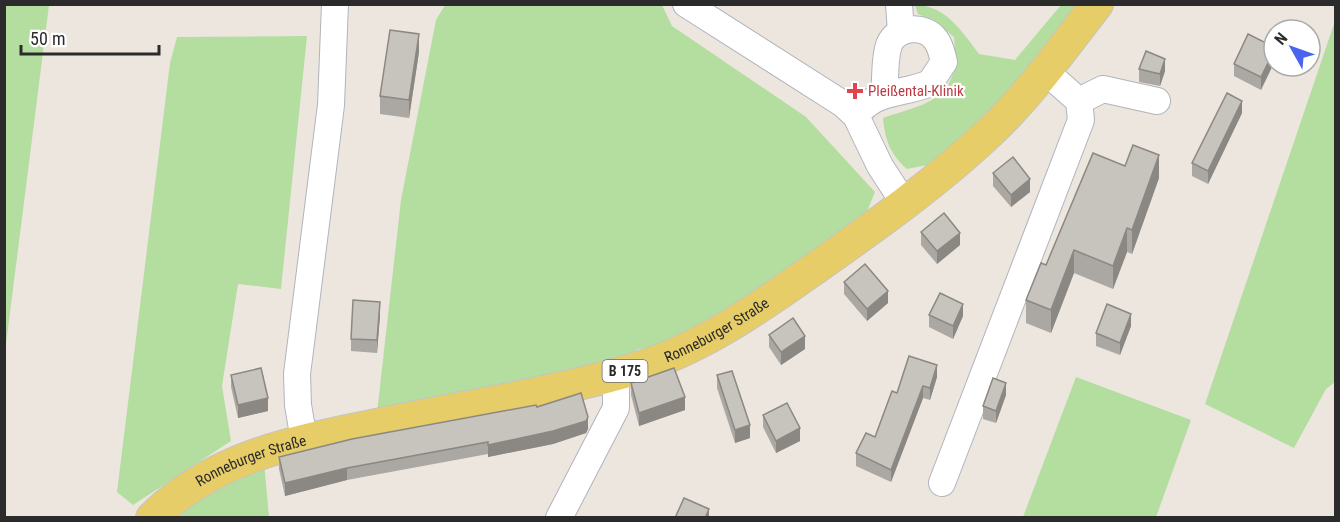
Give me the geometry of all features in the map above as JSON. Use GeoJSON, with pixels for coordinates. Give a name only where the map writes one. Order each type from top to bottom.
{"type":"FeatureCollection","features":[{"type":"Feature","properties":{"kind":"main road","name":"Ronneburger Straße"},"geometry":{"type":"LineString","coordinates":[[152,518],[179,494],[213,473],[269,449],[616,374],[677,353],[749,314],[904,203],[991,130],[1045,71],[1097,4]]}},
{"type":"Feature","properties":{"kind":"lane"},"geometry":{"type":"LineString","coordinates":[[304,440],[298,405],[297,374],[332,105],[335,4]]}},
{"type":"Feature","properties":{"kind":"lane"},"geometry":{"type":"LineString","coordinates":[[686,4],[843,104],[856,116],[880,165],[904,203]]}},
{"type":"Feature","properties":{"kind":"lane"},"geometry":{"type":"LineString","coordinates":[[899,4],[901,32]]}},
{"type":"Feature","properties":{"kind":"lane"},"geometry":{"type":"LineString","coordinates":[[856,116],[864,106],[884,93],[930,83],[944,62],[936,38],[925,30],[912,29],[901,32],[889,44],[884,93]]}},
{"type":"Feature","properties":{"kind":"lane"},"geometry":{"type":"LineString","coordinates":[[942,483],[1081,120],[1079,101],[1045,71]]}},
{"type":"Feature","properties":{"kind":"lane"},"geometry":{"type":"LineString","coordinates":[[1079,101],[1103,89],[1157,101]]}},
{"type":"Feature","properties":{"kind":"lane"},"geometry":{"type":"LineString","coordinates":[[559,518],[616,408],[616,374]]}},
{"type":"Feature","properties":{"kind":"green space"},"geometry":{"type":"Polygon","coordinates":[[[4,5],[49,5],[5,352],[4,5]]]}},
{"type":"Feature","properties":{"kind":"green space"},"geometry":{"type":"Polygon","coordinates":[[[445,5],[662,5],[672,26],[806,117],[875,192],[864,219],[827,241],[815,255],[765,290],[665,346],[639,349],[613,363],[377,413],[401,200],[436,20],[445,5]]]}},
{"type":"Feature","properties":{"kind":"green space"},"geometry":{"type":"Polygon","coordinates":[[[915,5],[936,10],[952,21],[979,54],[1015,60],[1061,5],[1079,5],[1004,95],[955,143],[927,165],[907,169],[896,158],[889,146],[883,118],[929,102],[939,95],[948,86],[953,74],[955,58],[954,37],[935,21],[918,14],[915,5]]]}},
{"type":"Feature","properties":{"kind":"green space"},"geometry":{"type":"Polygon","coordinates":[[[1335,21],[1335,382],[1326,389],[1294,448],[1205,404],[1316,78],[1322,78],[1322,59],[1335,21]]]}},
{"type":"Feature","properties":{"kind":"green space"},"geometry":{"type":"Polygon","coordinates":[[[307,36],[281,289],[238,284],[222,386],[231,441],[133,505],[117,492],[170,63],[177,37],[307,36]]]}},
{"type":"Feature","properties":{"kind":"green space"},"geometry":{"type":"Polygon","coordinates":[[[1076,377],[1191,420],[1156,517],[1023,517],[1076,377]]]}},
{"type":"Feature","properties":{"kind":"green space"},"geometry":{"type":"Polygon","coordinates":[[[264,462],[269,517],[168,518],[264,462]]]}},
{"type":"Feature","properties":{"kind":"building"},"geometry":{"type":"Polygon","coordinates":[[[390,30],[419,34],[409,100],[380,96],[390,30]]]}},
{"type":"Feature","properties":{"kind":"building"},"geometry":{"type":"Polygon","coordinates":[[[1248,34],[1262,41],[1261,77],[1234,64],[1248,34]]]}},
{"type":"Feature","properties":{"kind":"building"},"geometry":{"type":"Polygon","coordinates":[[[1146,51],[1165,59],[1160,74],[1139,69],[1146,51]]]}},
{"type":"Feature","properties":{"kind":"building"},"geometry":{"type":"Polygon","coordinates":[[[1227,93],[1242,101],[1208,171],[1192,163],[1227,93]]]}},
{"type":"Feature","properties":{"kind":"building"},"geometry":{"type":"Polygon","coordinates":[[[1133,145],[1159,155],[1132,230],[1127,228],[1113,266],[1074,250],[1051,310],[1026,300],[1041,263],[1046,265],[1093,153],[1125,166],[1133,145]]]}},
{"type":"Feature","properties":{"kind":"building"},"geometry":{"type":"Polygon","coordinates":[[[1013,157],[1030,179],[1011,195],[993,173],[1013,157]]]}},
{"type":"Feature","properties":{"kind":"building"},"geometry":{"type":"Polygon","coordinates":[[[944,213],[960,233],[937,251],[921,232],[944,213]]]}},
{"type":"Feature","properties":{"kind":"building"},"geometry":{"type":"Polygon","coordinates":[[[865,264],[888,291],[867,309],[844,282],[865,264]]]}},
{"type":"Feature","properties":{"kind":"building"},"geometry":{"type":"Polygon","coordinates":[[[940,293],[963,304],[953,326],[929,315],[940,293]]]}},
{"type":"Feature","properties":{"kind":"building"},"geometry":{"type":"Polygon","coordinates":[[[353,300],[380,302],[377,340],[351,339],[353,300]]]}},
{"type":"Feature","properties":{"kind":"building"},"geometry":{"type":"Polygon","coordinates":[[[1107,304],[1131,314],[1120,343],[1096,333],[1107,304]]]}},
{"type":"Feature","properties":{"kind":"building"},"geometry":{"type":"Polygon","coordinates":[[[793,318],[805,336],[781,352],[769,335],[793,318]]]}},
{"type":"Feature","properties":{"kind":"building"},"geometry":{"type":"Polygon","coordinates":[[[909,356],[937,365],[930,388],[923,386],[891,470],[856,453],[866,433],[875,437],[892,391],[897,393],[909,356]]]}},
{"type":"Feature","properties":{"kind":"building"},"geometry":{"type":"Polygon","coordinates":[[[261,368],[268,398],[238,405],[231,375],[261,368]]]}},
{"type":"Feature","properties":{"kind":"building"},"geometry":{"type":"Polygon","coordinates":[[[674,368],[685,397],[639,413],[631,383],[674,368]]]}},
{"type":"Feature","properties":{"kind":"building"},"geometry":{"type":"Polygon","coordinates":[[[732,371],[750,425],[735,430],[717,375],[732,371]]]}},
{"type":"Feature","properties":{"kind":"building"},"geometry":{"type":"Polygon","coordinates":[[[993,378],[1006,383],[996,411],[983,406],[993,378]]]}},
{"type":"Feature","properties":{"kind":"building"},"geometry":{"type":"Polygon","coordinates":[[[581,393],[588,417],[586,421],[553,431],[488,445],[488,442],[347,468],[285,483],[279,457],[352,439],[536,405],[537,407],[581,393]]]}},
{"type":"Feature","properties":{"kind":"building"},"geometry":{"type":"Polygon","coordinates":[[[787,403],[800,428],[776,441],[763,415],[787,403]]]}},
{"type":"Feature","properties":{"kind":"building"},"geometry":{"type":"Polygon","coordinates":[[[684,498],[709,509],[705,518],[675,518],[684,498]]]}},
{"type":"Feature","properties":{"kind":"place","name":"Pleißental-Klinik"},"geometry":{"type":"Point","coordinates":[855,91]}}]}
